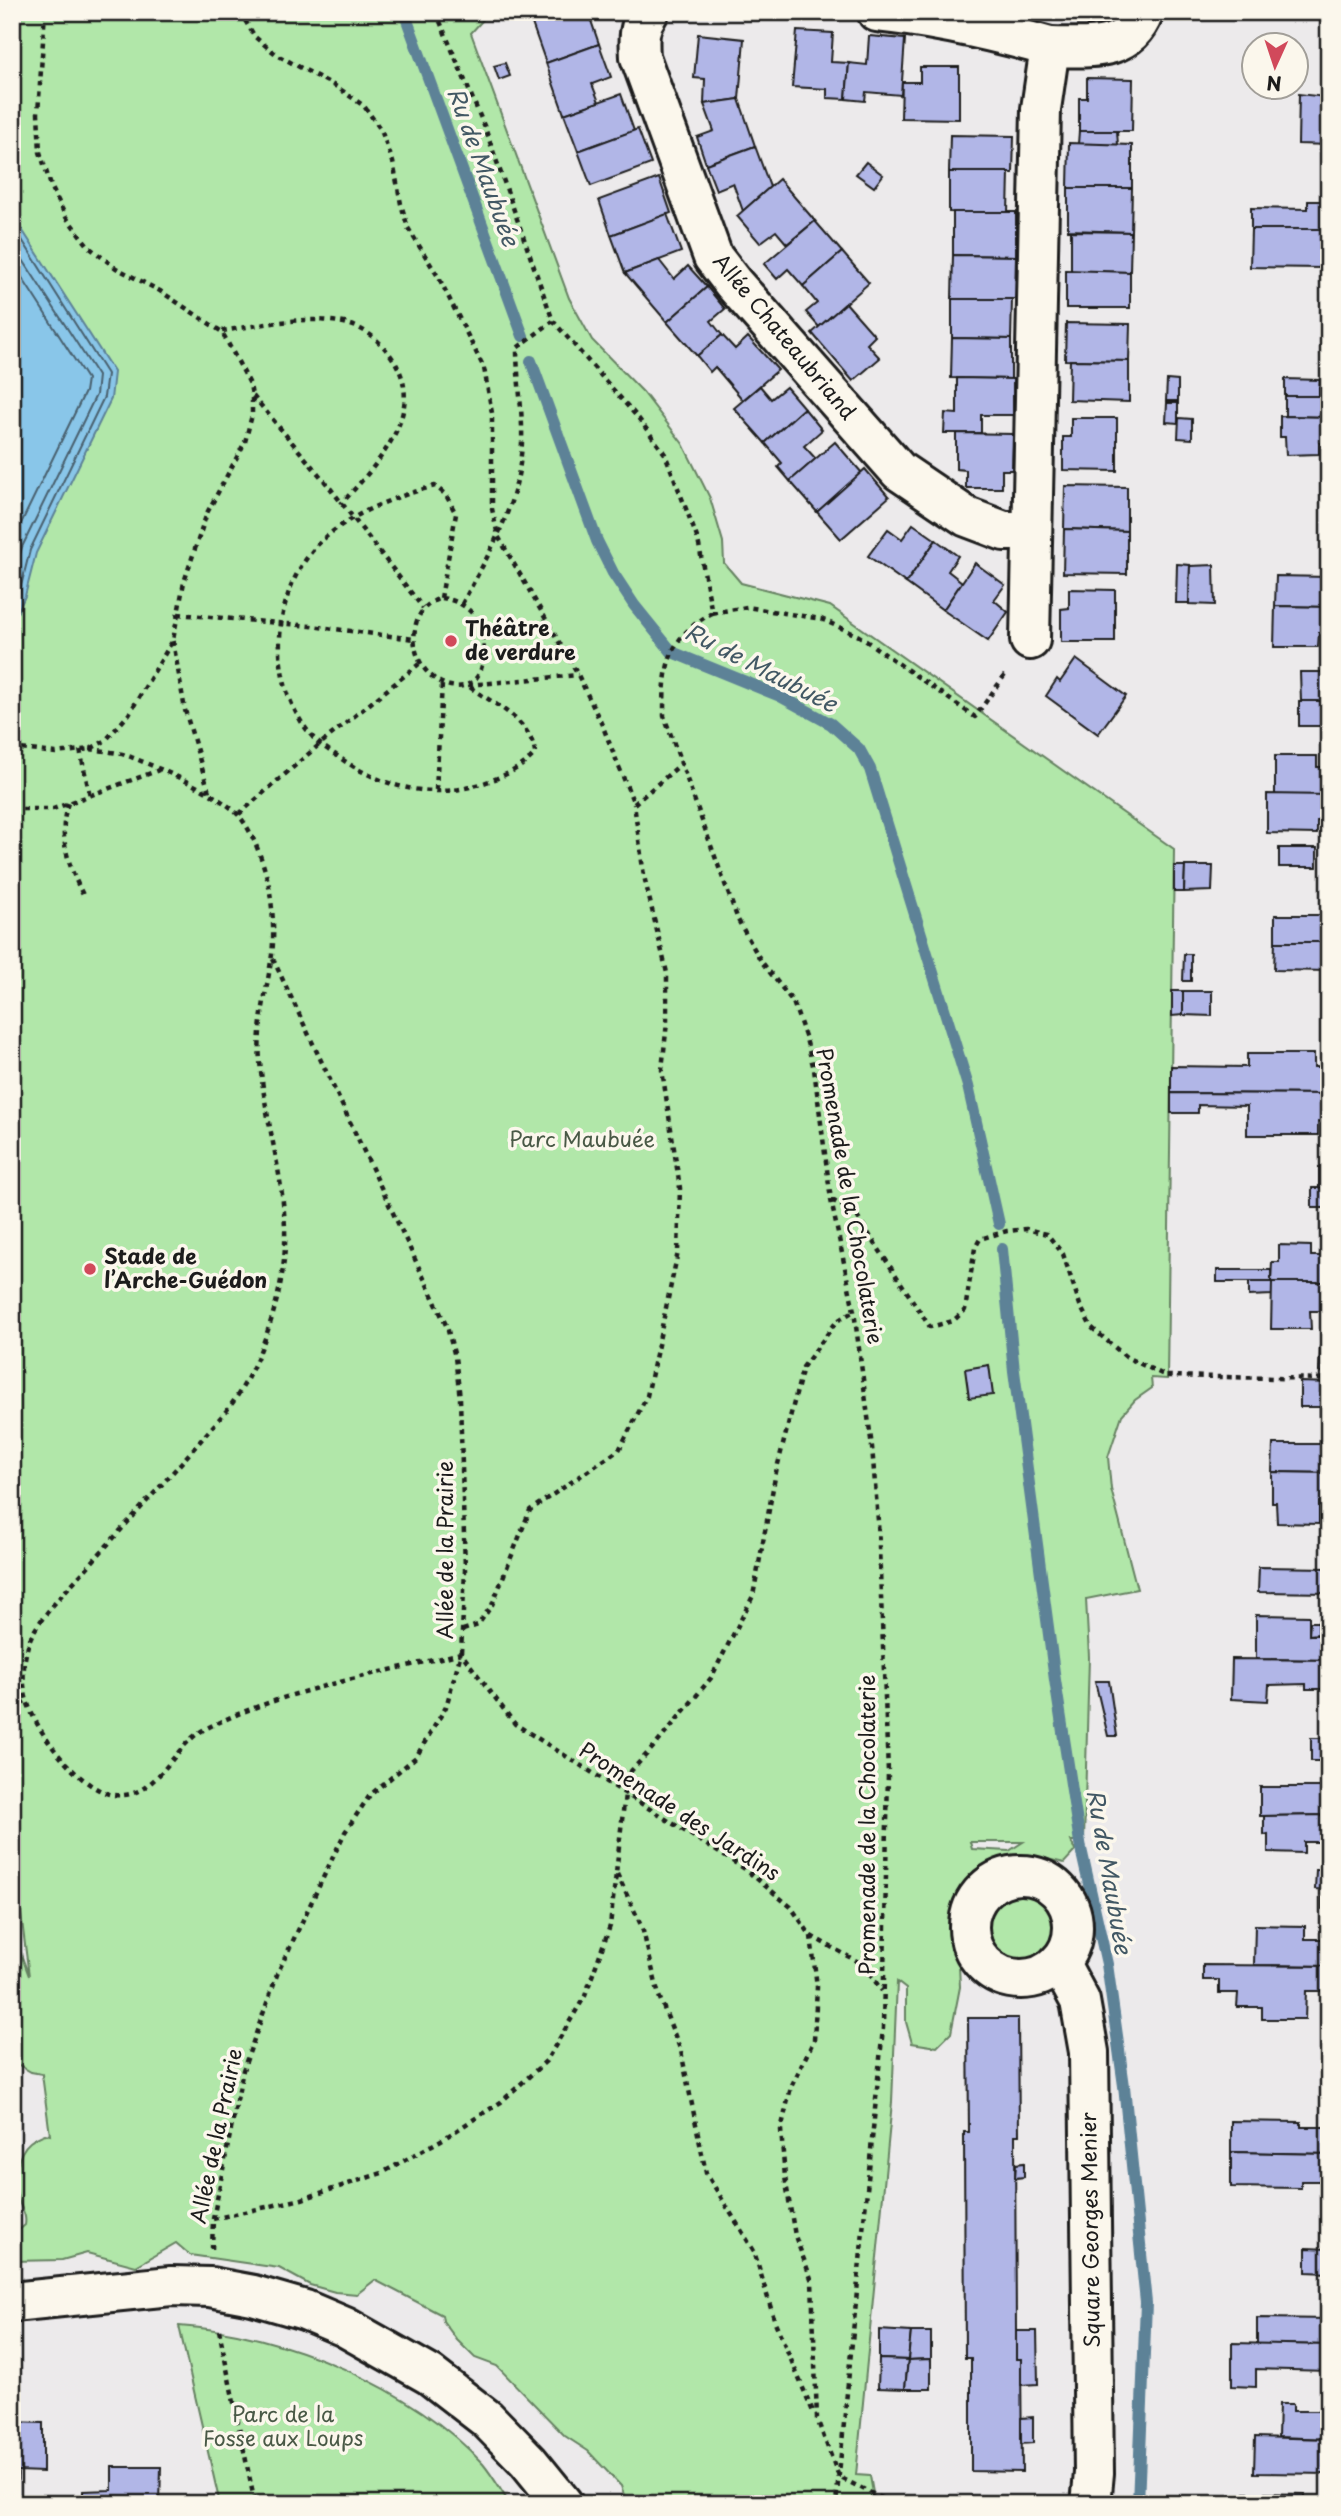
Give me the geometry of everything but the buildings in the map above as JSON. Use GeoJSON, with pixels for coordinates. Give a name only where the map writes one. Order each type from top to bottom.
{"type":"FeatureCollection","features":[{"type":"Feature","properties":{"kind":"street","name":"Allée Chateaubriand"},"geometry":{"type":"LineString","coordinates":[[649,12],[641,23],[640,57],[713,257],[899,471],[967,517],[1004,531],[1032,531]]}},
{"type":"Feature","properties":{"kind":"street"},"geometry":{"type":"LineString","coordinates":[[877,12],[990,30],[1050,47],[1090,48],[1110,44],[1132,33],[1144,12]]}},
{"type":"Feature","properties":{"kind":"street"},"geometry":{"type":"LineString","coordinates":[[1030,640],[1041,109],[1050,47]]}},
{"type":"Feature","properties":{"kind":"street","name":"Square Georges Menier"},"geometry":{"type":"LineString","coordinates":[[1059,1962],[1080,2001],[1088,2052],[1094,2473],[1091,2504]]}},
{"type":"Feature","properties":{"kind":"street"},"geometry":{"type":"LineString","coordinates":[[12,2302],[170,2286],[210,2287],[253,2295],[305,2310],[345,2327],[430,2375],[487,2419],[528,2460],[563,2504]]}},
{"type":"Feature","properties":{"kind":"path"},"geometry":{"type":"LineString","coordinates":[[45,12],[38,113],[40,152],[51,186],[66,216],[90,248],[116,268],[160,291],[222,331],[250,384],[253,396],[252,415],[245,442],[207,513],[184,582],[173,640],[129,714],[104,741],[90,749]]}},
{"type":"Feature","properties":{"kind":"path"},"geometry":{"type":"LineString","coordinates":[[240,12],[255,37],[277,55],[365,106],[381,130],[393,162],[408,228],[439,278],[484,368],[492,413],[492,509],[498,536],[578,675],[603,727],[634,804],[645,876],[667,973],[667,1022],[662,1070],[680,1188],[678,1252],[647,1395],[619,1450],[530,1510],[492,1605],[478,1626],[463,1630]]}},
{"type":"Feature","properties":{"kind":"path"},"geometry":{"type":"LineString","coordinates":[[436,12],[485,128],[552,321],[639,419],[665,454],[698,540],[712,613],[747,607],[821,619],[859,636],[975,717],[1030,640]]}},
{"type":"Feature","properties":{"kind":"path"},"geometry":{"type":"LineString","coordinates":[[462,604],[498,536],[517,482],[522,454],[517,348],[552,321]]}},
{"type":"Feature","properties":{"kind":"path"},"geometry":{"type":"LineString","coordinates":[[222,331],[282,322],[345,323],[372,334],[397,365],[405,386],[405,407],[398,429],[382,454],[341,503]]}},
{"type":"Feature","properties":{"kind":"path"},"geometry":{"type":"LineString","coordinates":[[253,396],[424,608]]}},
{"type":"Feature","properties":{"kind":"path"},"geometry":{"type":"LineString","coordinates":[[441,598],[456,514],[446,495],[435,486],[412,492],[333,530],[313,549],[285,601],[280,623],[279,649],[290,701],[311,736],[363,774],[399,787],[459,789],[515,769],[535,752],[534,744],[523,724],[467,685]]}},
{"type":"Feature","properties":{"kind":"path"},"geometry":{"type":"LineString","coordinates":[[467,685],[478,676],[482,666],[484,642],[476,618],[462,604],[441,598],[433,600],[424,608],[415,625],[414,639],[419,664],[426,674],[442,684],[458,687],[578,675]]}},
{"type":"Feature","properties":{"kind":"path","name":"Promenade de la Chocolaterie"},"geometry":{"type":"LineString","coordinates":[[712,613],[692,624],[675,645],[664,690],[664,716],[738,920],[761,961],[793,1002],[806,1039],[814,1069],[831,1200],[854,1311],[873,1459],[888,1772],[883,2028],[836,2504]]}},
{"type":"Feature","properties":{"kind":"path"},"geometry":{"type":"LineString","coordinates":[[178,614],[414,639]]}},
{"type":"Feature","properties":{"kind":"path"},"geometry":{"type":"LineString","coordinates":[[173,640],[185,710],[209,793]]}},
{"type":"Feature","properties":{"kind":"path"},"geometry":{"type":"LineString","coordinates":[[239,814],[419,664]]}},
{"type":"Feature","properties":{"kind":"path"},"geometry":{"type":"LineString","coordinates":[[436,790],[442,684]]}},
{"type":"Feature","properties":{"kind":"path"},"geometry":{"type":"LineString","coordinates":[[12,748],[56,753],[90,749],[127,755],[209,793],[239,814],[252,836],[268,885],[272,957],[260,1023],[260,1059],[267,1121],[282,1192],[285,1232],[283,1268],[274,1307],[260,1350],[238,1395],[65,1591],[30,1637],[24,1663],[24,1692],[31,1712],[48,1741],[82,1778],[101,1792],[119,1796],[140,1792],[169,1765],[182,1747],[201,1731],[270,1702],[461,1653]]}},
{"type":"Feature","properties":{"kind":"path"},"geometry":{"type":"LineString","coordinates":[[80,750],[90,796]]}},
{"type":"Feature","properties":{"kind":"path"},"geometry":{"type":"LineString","coordinates":[[634,804],[681,764]]}},
{"type":"Feature","properties":{"kind":"path"},"geometry":{"type":"LineString","coordinates":[[12,809],[53,809],[160,770]]}},
{"type":"Feature","properties":{"kind":"path"},"geometry":{"type":"LineString","coordinates":[[68,803],[64,815],[67,858],[83,895]]}},
{"type":"Feature","properties":{"kind":"path","name":"Allée de la Prairie"},"geometry":{"type":"LineString","coordinates":[[255,2504],[210,2287],[213,2219],[243,2070],[278,1972],[345,1832],[370,1795],[416,1757],[446,1707],[461,1653],[465,1570],[460,1398],[455,1357],[447,1328],[272,957]]}},
{"type":"Feature","properties":{"kind":"path"},"geometry":{"type":"LineString","coordinates":[[831,1200],[855,1213],[930,1327],[953,1321],[965,1310],[975,1248],[980,1239],[988,1235],[1026,1229],[1047,1234],[1063,1254],[1080,1305],[1091,1327],[1126,1357],[1166,1376],[1329,1379]]}},
{"type":"Feature","properties":{"kind":"path"},"geometry":{"type":"LineString","coordinates":[[213,2219],[302,2199],[382,2173],[501,2102],[546,2061],[585,1996],[610,1926],[625,1794],[631,1771],[711,1678],[753,1596],[775,1472],[803,1367],[837,1321],[854,1311]]}},
{"type":"Feature","properties":{"kind":"path","name":"Promenade des Jardins"},"geometry":{"type":"LineString","coordinates":[[461,1653],[515,1724],[745,1869],[791,1907],[811,1936],[817,1987],[814,2040],[792,2087],[781,2130],[785,2177],[795,2236],[812,2281],[817,2420],[839,2477]]}},
{"type":"Feature","properties":{"kind":"path"},"geometry":{"type":"LineString","coordinates":[[12,1709],[27,1700]]}},
{"type":"Feature","properties":{"kind":"path"},"geometry":{"type":"LineString","coordinates":[[617,1873],[642,1927],[659,1996],[681,2051],[706,2174],[754,2251],[775,2322],[817,2420]]}},
{"type":"Feature","properties":{"kind":"path"},"geometry":{"type":"LineString","coordinates":[[811,1936],[864,1965],[882,1992]]}},
{"type":"Feature","properties":{"kind":"path"},"geometry":{"type":"LineString","coordinates":[[839,2477],[893,2504]]}},
{"type":"Feature","properties":{"kind":"green space","name":"Parc Maubuée"},"geometry":{"type":"Polygon","coordinates":[[[12,12],[490,12],[471,33],[569,298],[592,340],[643,392],[683,444],[710,498],[723,542],[724,563],[741,583],[830,606],[1174,849],[1167,1379],[1151,1378],[1152,1388],[1135,1400],[1122,1415],[1108,1457],[1111,1489],[1137,1589],[1086,1599],[1089,1657],[1084,1841],[1071,1841],[1075,1851],[1064,1863],[1031,1855],[989,1864],[965,1900],[958,1943],[960,1987],[951,2033],[937,2047],[912,2043],[906,2022],[906,1989],[897,1982],[892,2102],[856,2475],[870,2476],[875,2504],[627,2504],[621,2486],[588,2451],[565,2436],[497,2366],[475,2358],[457,2340],[443,2321],[442,2315],[375,2280],[357,2294],[335,2292],[310,2285],[279,2268],[190,2255],[176,2243],[136,2266],[87,2253],[62,2260],[12,2261],[12,2236],[25,2225],[17,2192],[19,2161],[30,2142],[45,2134],[50,2135],[42,2074],[31,2072],[12,2061],[12,1930],[29,1976],[17,1882],[12,1879],[12,12]],[[970,1842],[972,1849],[1009,1851],[1023,1842],[970,1842]]]}},
{"type":"Feature","properties":{"kind":"green space"},"geometry":{"type":"Polygon","coordinates":[[[1030,1894],[1051,1909],[1057,1921],[1055,1941],[1047,1952],[1030,1962],[1016,1962],[999,1952],[991,1941],[989,1921],[999,1904],[1010,1896],[1030,1894]]]}},
{"type":"Feature","properties":{"kind":"green space","name":"Parc de la Fosse aux Loups"},"geometry":{"type":"Polygon","coordinates":[[[179,2326],[218,2330],[260,2339],[343,2368],[383,2388],[454,2436],[483,2464],[510,2504],[220,2504],[179,2326]]]}},
{"type":"Feature","properties":{"kind":"water"},"geometry":{"type":"Polygon","coordinates":[[[12,206],[21,228],[114,372],[111,399],[36,553],[25,596],[12,624],[12,206]]]}},
{"type":"Feature","properties":{"kind":"waterway","name":"Ru de Maubuée"},"geometry":{"type":"LineString","coordinates":[[404,12],[523,336]]}},
{"type":"Feature","properties":{"kind":"waterway","name":"Ru de Maubuée"},"geometry":{"type":"LineString","coordinates":[[531,361],[597,541],[613,573],[634,605],[672,652],[780,696],[831,724],[859,749],[870,769],[968,1086],[999,1224]]}},
{"type":"Feature","properties":{"kind":"waterway","name":"Ru de Maubuée"},"geometry":{"type":"LineString","coordinates":[[1002,1249],[1014,1371],[1055,1680],[1081,1849],[1107,1964],[1124,2086],[1146,2303],[1138,2504]]}},
{"type":"Feature","properties":{"kind":"place","name":"Théâtre de verdure"},"geometry":{"type":"Point","coordinates":[451,641]}},
{"type":"Feature","properties":{"kind":"place","name":"Stade de l’Arche-Guédon"},"geometry":{"type":"Point","coordinates":[90,1269]}}]}
